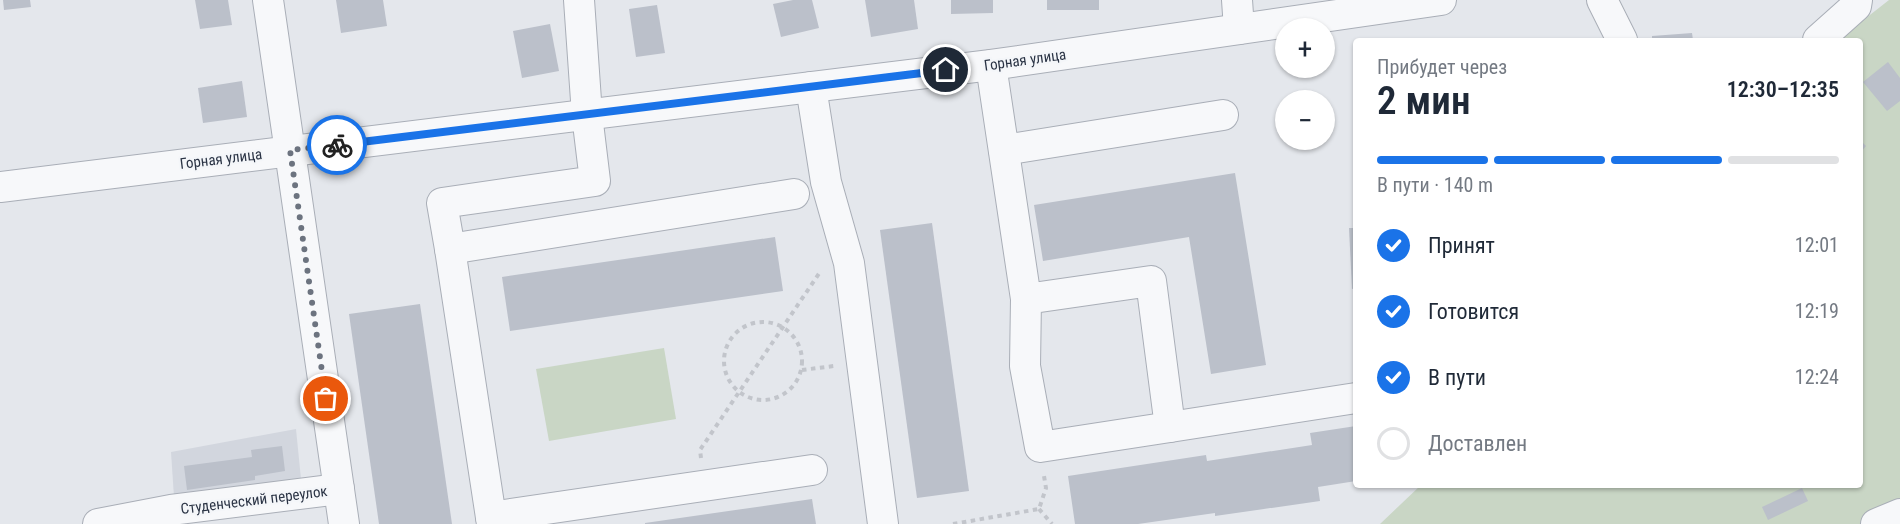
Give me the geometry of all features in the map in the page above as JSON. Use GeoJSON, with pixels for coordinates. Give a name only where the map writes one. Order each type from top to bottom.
{"type":"FeatureCollection","features":[{"type":"Feature","properties":{"kind":"street"},"geometry":{"type":"LineString","coordinates":[[268,0],[344,524]]}},
{"type":"Feature","properties":{"kind":"street"},"geometry":{"type":"LineString","coordinates":[[579,0],[587,115],[595,181],[442,203],[491,520],[812,470]]}},
{"type":"Feature","properties":{"kind":"street","name":"Горная улица"},"geometry":{"type":"LineString","coordinates":[[0,187],[991,65],[1238,14],[1441,0]]}},
{"type":"Feature","properties":{"kind":"street"},"geometry":{"type":"LineString","coordinates":[[1602,0],[1621,38]]}},
{"type":"Feature","properties":{"kind":"street"},"geometry":{"type":"LineString","coordinates":[[1820,38],[1856,6],[1857,0]]}},
{"type":"Feature","properties":{"kind":"street"},"geometry":{"type":"LineString","coordinates":[[991,65],[1026,300],[1025,366],[1040,447],[1353,398]]}},
{"type":"Feature","properties":{"kind":"street"},"geometry":{"type":"LineString","coordinates":[[811,87],[826,182],[849,262],[883,524]]}},
{"type":"Feature","properties":{"kind":"street"},"geometry":{"type":"LineString","coordinates":[[1004,150],[1223,115]]}},
{"type":"Feature","properties":{"kind":"street"},"geometry":{"type":"LineString","coordinates":[[450,249],[794,194]]}},
{"type":"Feature","properties":{"kind":"street"},"geometry":{"type":"LineString","coordinates":[[1026,300],[1151,281],[1170,427]]}},
{"type":"Feature","properties":{"kind":"street","name":"Студенческий переулок"},"geometry":{"type":"LineString","coordinates":[[98,524],[171,510],[339,489]]}},
{"type":"Feature","properties":{"kind":"street"},"geometry":{"type":"LineString","coordinates":[[1876,524],[1900,514]]}},
{"type":"Feature","properties":{"kind":"path"},"geometry":{"type":"LineString","coordinates":[[705,485],[700,450],[822,269],[849,262]]}},
{"type":"Feature","properties":{"kind":"path"},"geometry":{"type":"LineString","coordinates":[[767,322],[783,327],[796,338],[802,353],[802,370],[793,388],[777,399],[757,401],[739,393],[728,380],[723,363],[726,346],[736,332],[750,324],[767,322]]}},
{"type":"Feature","properties":{"kind":"path"},"geometry":{"type":"LineString","coordinates":[[1039,509],[1046,488],[1040,447]]}},
{"type":"Feature","properties":{"kind":"path"},"geometry":{"type":"LineString","coordinates":[[953,524],[1039,509]]}},
{"type":"Feature","properties":{"kind":"path"},"geometry":{"type":"LineString","coordinates":[[1039,509],[1052,524]]}},
{"type":"Feature","properties":{"kind":"shaded area"},"geometry":{"type":"Polygon","coordinates":[[[296,429],[301,479],[174,497],[171,452],[296,429]]]}},
{"type":"Feature","properties":{"kind":"green space"},"geometry":{"type":"Polygon","coordinates":[[[1889,0],[1900,0],[1900,524],[1380,524],[1418,488],[1863,488],[1863,38],[1841,38],[1889,0]]]}},
{"type":"Feature","properties":{"kind":"green space"},"geometry":{"type":"Polygon","coordinates":[[[664,348],[676,419],[549,441],[536,369],[664,348]]]}},
{"type":"Feature","properties":{"kind":"building"},"geometry":{"type":"Polygon","coordinates":[[[3,0],[30,0],[31,7],[4,10],[3,0]]]}},
{"type":"Feature","properties":{"kind":"building"},"geometry":{"type":"Polygon","coordinates":[[[195,0],[228,0],[232,25],[200,29],[195,0]]]}},
{"type":"Feature","properties":{"kind":"building"},"geometry":{"type":"Polygon","coordinates":[[[336,0],[383,0],[387,26],[341,33],[336,0]]]}},
{"type":"Feature","properties":{"kind":"building"},"geometry":{"type":"Polygon","coordinates":[[[793,0],[812,0],[819,28],[781,37],[773,4],[793,0]]]}},
{"type":"Feature","properties":{"kind":"building"},"geometry":{"type":"Polygon","coordinates":[[[865,0],[914,0],[918,29],[871,37],[865,0]]]}},
{"type":"Feature","properties":{"kind":"building"},"geometry":{"type":"Polygon","coordinates":[[[951,0],[993,0],[993,13],[951,14],[951,0]]]}},
{"type":"Feature","properties":{"kind":"building"},"geometry":{"type":"Polygon","coordinates":[[[1047,0],[1099,0],[1099,10],[1047,10],[1047,0]]]}},
{"type":"Feature","properties":{"kind":"building"},"geometry":{"type":"Polygon","coordinates":[[[657,5],[665,53],[636,57],[629,9],[657,5]]]}},
{"type":"Feature","properties":{"kind":"building"},"geometry":{"type":"Polygon","coordinates":[[[550,24],[559,71],[522,78],[513,31],[550,24]]]}},
{"type":"Feature","properties":{"kind":"building"},"geometry":{"type":"Polygon","coordinates":[[[1692,33],[1693,38],[1652,38],[1652,36],[1692,33]]]}},
{"type":"Feature","properties":{"kind":"building"},"geometry":{"type":"Polygon","coordinates":[[[1888,62],[1900,78],[1900,101],[1887,111],[1863,82],[1888,62]]]}},
{"type":"Feature","properties":{"kind":"building"},"geometry":{"type":"Polygon","coordinates":[[[242,81],[247,117],[203,123],[198,88],[242,81]]]}},
{"type":"Feature","properties":{"kind":"building"},"geometry":{"type":"Polygon","coordinates":[[[1235,173],[1266,365],[1211,374],[1189,237],[1043,261],[1034,205],[1235,173]]]}},
{"type":"Feature","properties":{"kind":"building"},"geometry":{"type":"Polygon","coordinates":[[[932,223],[969,491],[917,498],[880,230],[932,223]]]}},
{"type":"Feature","properties":{"kind":"building"},"geometry":{"type":"Polygon","coordinates":[[[1349,228],[1353,228],[1352,289],[1349,228]]]}},
{"type":"Feature","properties":{"kind":"building"},"geometry":{"type":"Polygon","coordinates":[[[775,237],[783,291],[510,331],[502,277],[775,237]]]}},
{"type":"Feature","properties":{"kind":"building"},"geometry":{"type":"Polygon","coordinates":[[[420,304],[452,524],[379,524],[349,314],[420,304]]]}},
{"type":"Feature","properties":{"kind":"building"},"geometry":{"type":"Polygon","coordinates":[[[1353,426],[1353,481],[1318,487],[1320,501],[1138,524],[1075,524],[1068,476],[1206,455],[1207,461],[1312,445],[1310,433],[1353,426]]]}},
{"type":"Feature","properties":{"kind":"building"},"geometry":{"type":"Polygon","coordinates":[[[282,446],[285,471],[255,476],[255,480],[187,490],[184,466],[252,457],[251,450],[282,446]]]}},
{"type":"Feature","properties":{"kind":"building"},"geometry":{"type":"Polygon","coordinates":[[[1802,488],[1808,501],[1768,520],[1762,507],[1802,488]]]}},
{"type":"Feature","properties":{"kind":"building"},"geometry":{"type":"Polygon","coordinates":[[[812,499],[816,524],[645,524],[645,523],[812,499]]]}},
{"type":"Feature","properties":{"kind":"way so far"},"geometry":{"type":"LineString","coordinates":[[326,399],[290,150],[337,145]]}},
{"type":"Feature","properties":{"kind":"route"},"geometry":{"type":"LineString","coordinates":[[337,145],[946,70]]}}]}
